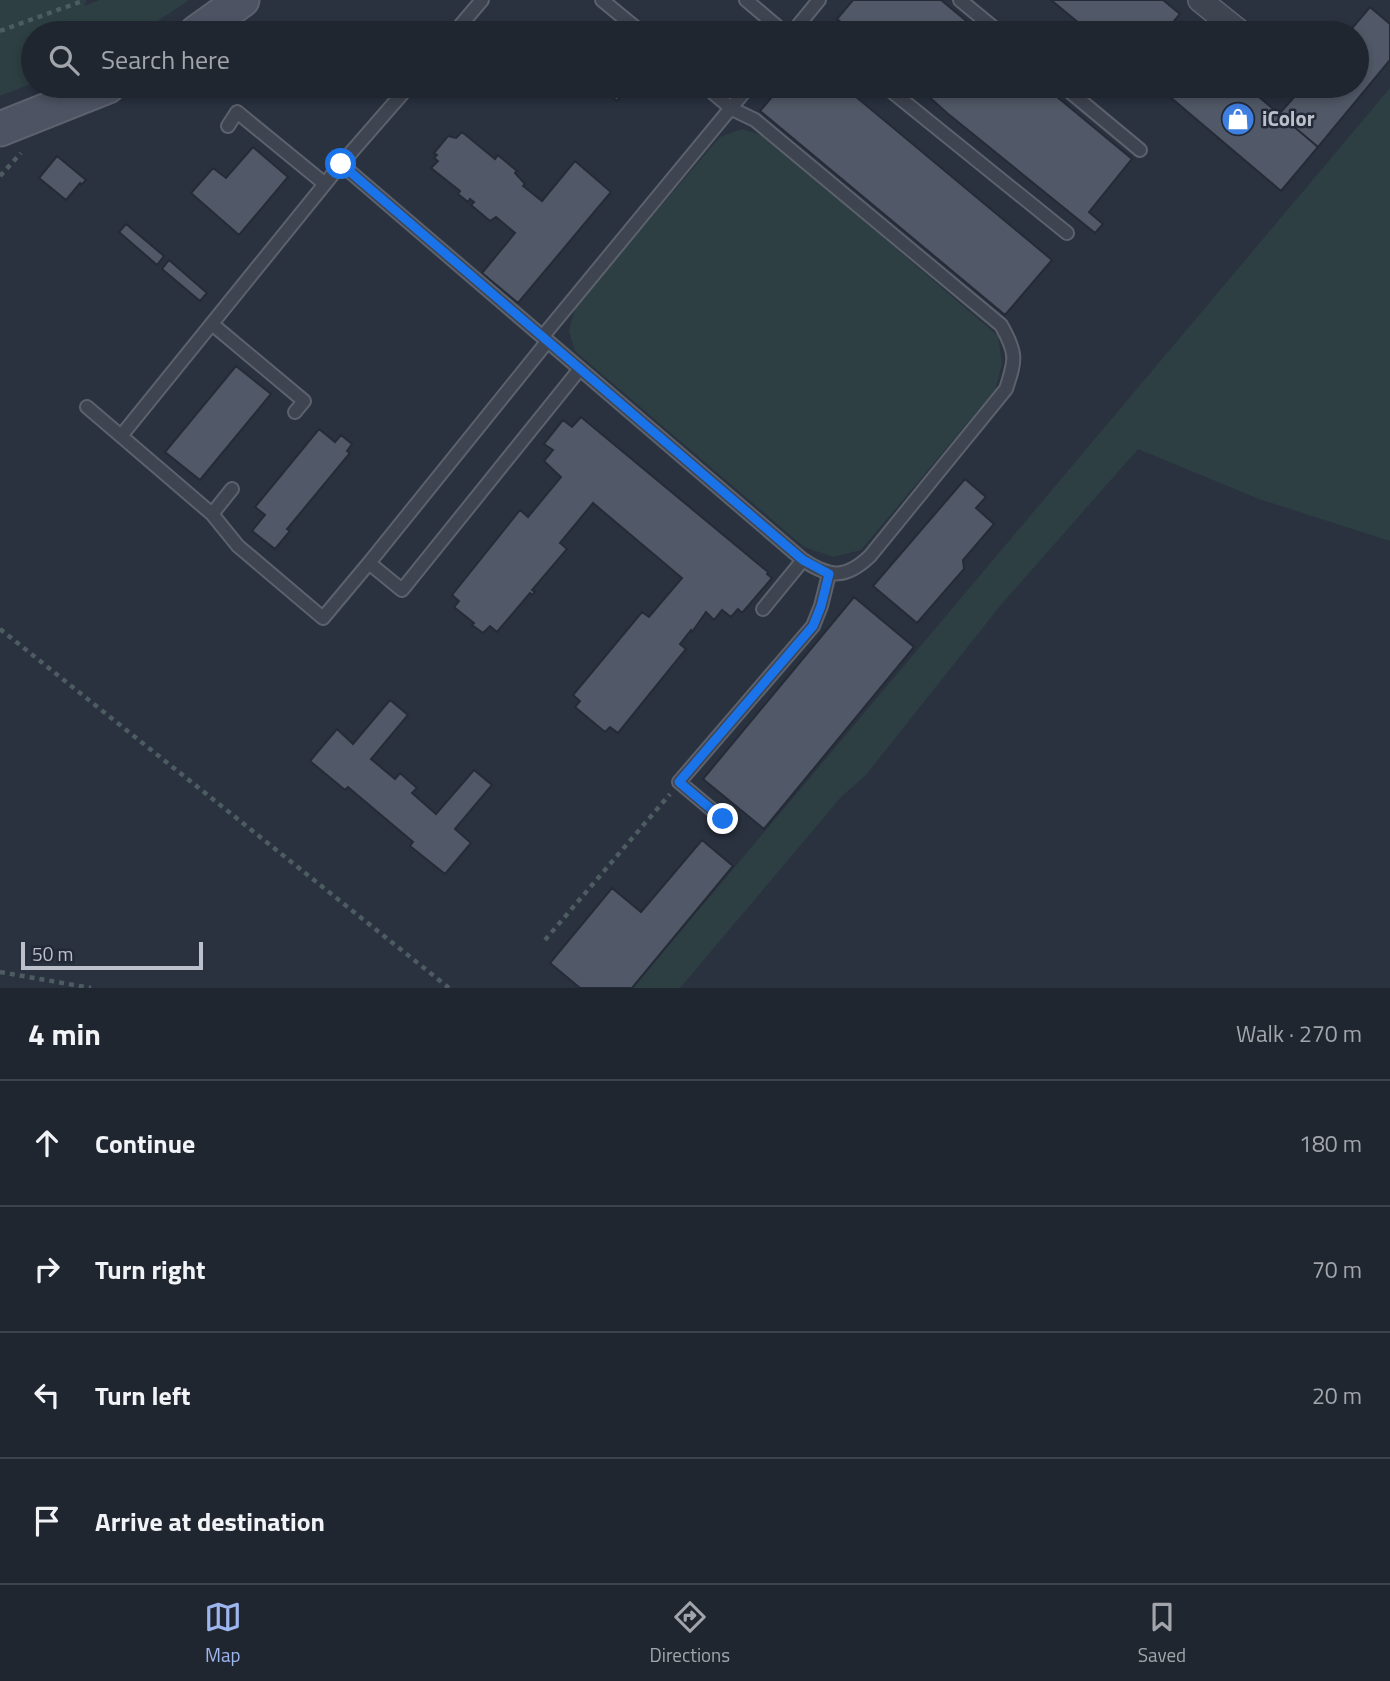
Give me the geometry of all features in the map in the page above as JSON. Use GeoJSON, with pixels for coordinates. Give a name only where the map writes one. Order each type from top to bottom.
{"type":"FeatureCollection","features":[{"type":"Feature","properties":{"kind":"main road"},"geometry":{"type":"LineString","coordinates":[[213,21],[242,0]]}},
{"type":"Feature","properties":{"kind":"main road"},"geometry":{"type":"LineString","coordinates":[[11,141],[87,98]]}},
{"type":"Feature","properties":{"kind":"street"},"geometry":{"type":"LineString","coordinates":[[1200,0],[1226,21]]}},
{"type":"Feature","properties":{"kind":"lane"},"geometry":{"type":"LineString","coordinates":[[464,21],[482,0]]}},
{"type":"Feature","properties":{"kind":"lane"},"geometry":{"type":"LineString","coordinates":[[602,0],[627,21]]}},
{"type":"Feature","properties":{"kind":"lane"},"geometry":{"type":"LineString","coordinates":[[746,0],[771,21]]}},
{"type":"Feature","properties":{"kind":"lane"},"geometry":{"type":"LineString","coordinates":[[802,21],[819,0]]}},
{"type":"Feature","properties":{"kind":"lane"},"geometry":{"type":"LineString","coordinates":[[960,0],[985,21]]}},
{"type":"Feature","properties":{"kind":"lane"},"geometry":{"type":"LineString","coordinates":[[121,436],[341,164],[399,98]]}},
{"type":"Feature","properties":{"kind":"lane"},"geometry":{"type":"LineString","coordinates":[[341,164],[803,560],[829,574],[849,573],[870,556],[1006,389],[1014,366],[1013,345],[1001,325],[755,120],[720,98]]}},
{"type":"Feature","properties":{"kind":"lane"},"geometry":{"type":"LineString","coordinates":[[87,408],[212,514],[238,546],[323,618],[740,98]]}},
{"type":"Feature","properties":{"kind":"lane"},"geometry":{"type":"LineString","coordinates":[[900,98],[1067,233]]}},
{"type":"Feature","properties":{"kind":"lane"},"geometry":{"type":"LineString","coordinates":[[1077,98],[1140,150]]}},
{"type":"Feature","properties":{"kind":"lane"},"geometry":{"type":"LineString","coordinates":[[228,126],[237,112],[325,184]]}},
{"type":"Feature","properties":{"kind":"lane"},"geometry":{"type":"LineString","coordinates":[[212,324],[304,401],[295,412]]}},
{"type":"Feature","properties":{"kind":"lane"},"geometry":{"type":"LineString","coordinates":[[369,563],[402,590],[579,370]]}},
{"type":"Feature","properties":{"kind":"lane"},"geometry":{"type":"LineString","coordinates":[[212,514],[232,489]]}},
{"type":"Feature","properties":{"kind":"lane"},"geometry":{"type":"LineString","coordinates":[[762,609],[803,560]]}},
{"type":"Feature","properties":{"kind":"lane"},"geometry":{"type":"LineString","coordinates":[[723,819],[679,782],[813,626],[829,574]]}},
{"type":"Feature","properties":{"kind":"path"},"geometry":{"type":"LineString","coordinates":[[27,21],[85,0]]}},
{"type":"Feature","properties":{"kind":"path"},"geometry":{"type":"LineString","coordinates":[[0,31],[21,23]]}},
{"type":"Feature","properties":{"kind":"path"},"geometry":{"type":"LineString","coordinates":[[0,176],[11,141]]}},
{"type":"Feature","properties":{"kind":"path"},"geometry":{"type":"LineString","coordinates":[[0,629],[449,988]]}},
{"type":"Feature","properties":{"kind":"path"},"geometry":{"type":"LineString","coordinates":[[545,940],[679,782]]}},
{"type":"Feature","properties":{"kind":"path"},"geometry":{"type":"LineString","coordinates":[[0,972],[91,988]]}},
{"type":"Feature","properties":{"kind":"shaded area"},"geometry":{"type":"Polygon","coordinates":[[[0,0],[84,0],[85,6],[99,0],[189,0],[158,21],[21,21],[21,88],[0,96],[0,0]]]}},
{"type":"Feature","properties":{"kind":"shaded area"},"geometry":{"type":"Polygon","coordinates":[[[1390,88],[1390,541],[1259,499],[1138,449],[1000,606],[865,776],[842,796],[680,988],[633,988],[1390,88]]]}},
{"type":"Feature","properties":{"kind":"shaded area"},"geometry":{"type":"Polygon","coordinates":[[[742,129],[766,137],[998,336],[1002,364],[995,390],[861,550],[833,557],[804,547],[575,351],[569,331],[576,305],[720,137],[742,129]]]}},
{"type":"Feature","properties":{"kind":"building"},"geometry":{"type":"Polygon","coordinates":[[[853,0],[941,0],[966,21],[839,21],[837,19],[853,0]]]}},
{"type":"Feature","properties":{"kind":"building"},"geometry":{"type":"Polygon","coordinates":[[[1051,0],[1163,0],[1180,14],[1174,21],[1076,21],[1051,0]]]}},
{"type":"Feature","properties":{"kind":"building"},"geometry":{"type":"Polygon","coordinates":[[[1370,7],[1390,24],[1390,60],[1369,85],[1369,21],[1358,21],[1370,7]]]}},
{"type":"Feature","properties":{"kind":"building"},"geometry":{"type":"Polygon","coordinates":[[[771,98],[857,98],[1052,260],[1005,315],[760,111],[771,98]]]}},
{"type":"Feature","properties":{"kind":"building"},"geometry":{"type":"Polygon","coordinates":[[[930,98],[1058,98],[1132,159],[1089,212],[1103,224],[1095,233],[930,98]]]}},
{"type":"Feature","properties":{"kind":"building"},"geometry":{"type":"Polygon","coordinates":[[[1171,98],[1260,98],[1318,147],[1281,191],[1171,98]]]}},
{"type":"Feature","properties":{"kind":"building"},"geometry":{"type":"Polygon","coordinates":[[[1293,98],[1359,98],[1318,147],[1279,114],[1293,98]]]}},
{"type":"Feature","properties":{"kind":"building"},"geometry":{"type":"Polygon","coordinates":[[[462,132],[495,159],[498,155],[517,171],[515,173],[525,184],[523,186],[542,201],[575,161],[611,192],[518,303],[482,273],[515,233],[496,217],[490,221],[471,205],[474,202],[470,199],[468,202],[458,194],[460,191],[431,168],[438,161],[434,158],[437,155],[434,153],[448,136],[456,138],[462,132]]]}},
{"type":"Feature","properties":{"kind":"building"},"geometry":{"type":"Polygon","coordinates":[[[253,147],[288,177],[239,235],[191,193],[213,168],[226,178],[253,147]]]}},
{"type":"Feature","properties":{"kind":"building"},"geometry":{"type":"Polygon","coordinates":[[[57,156],[86,180],[81,185],[80,183],[66,200],[39,178],[57,156]]]}},
{"type":"Feature","properties":{"kind":"building"},"geometry":{"type":"Polygon","coordinates":[[[126,224],[164,256],[157,265],[119,232],[126,224]]]}},
{"type":"Feature","properties":{"kind":"building"},"geometry":{"type":"Polygon","coordinates":[[[169,260],[207,293],[200,301],[162,269],[169,260]]]}},
{"type":"Feature","properties":{"kind":"building"},"geometry":{"type":"Polygon","coordinates":[[[236,366],[271,394],[200,480],[165,452],[236,366]]]}},
{"type":"Feature","properties":{"kind":"building"},"geometry":{"type":"Polygon","coordinates":[[[581,417],[772,578],[742,613],[738,609],[731,617],[722,610],[714,620],[706,612],[680,644],[686,649],[618,733],[610,727],[605,732],[575,707],[580,701],[573,695],[642,612],[649,617],[682,578],[593,503],[560,543],[567,549],[532,590],[535,592],[532,595],[530,593],[497,632],[490,626],[483,633],[472,625],[474,623],[454,607],[459,601],[452,595],[520,510],[528,517],[561,477],[544,461],[553,450],[544,444],[563,420],[572,427],[581,417]]]}},
{"type":"Feature","properties":{"kind":"building"},"geometry":{"type":"Polygon","coordinates":[[[319,429],[335,442],[341,435],[352,444],[347,451],[350,453],[287,529],[290,531],[275,549],[252,531],[265,515],[255,507],[319,429]]]}},
{"type":"Feature","properties":{"kind":"building"},"geometry":{"type":"Polygon","coordinates":[[[965,479],[986,497],[976,508],[994,524],[963,560],[964,569],[917,623],[873,586],[965,479]]]}},
{"type":"Feature","properties":{"kind":"building"},"geometry":{"type":"Polygon","coordinates":[[[854,597],[914,647],[764,829],[703,779],[854,597]]]}},
{"type":"Feature","properties":{"kind":"building"},"geometry":{"type":"Polygon","coordinates":[[[390,700],[408,715],[371,759],[395,779],[400,773],[417,788],[412,793],[436,814],[474,770],[492,785],[455,829],[471,843],[445,874],[410,846],[413,842],[348,787],[345,790],[310,761],[337,729],[353,744],[390,700]]]}},
{"type":"Feature","properties":{"kind":"building"},"geometry":{"type":"Polygon","coordinates":[[[702,840],[733,866],[632,988],[580,988],[550,963],[612,888],[641,912],[702,840]]]}},
{"type":"Feature","properties":{"kind":"place","name":"iColor"},"geometry":{"type":"Point","coordinates":[1238,119]}},
{"type":"Feature","properties":{"kind":"route"},"geometry":{"type":"LineString","coordinates":[[341,164],[803,560],[829,574],[813,626],[679,782],[723,819]]}}]}
